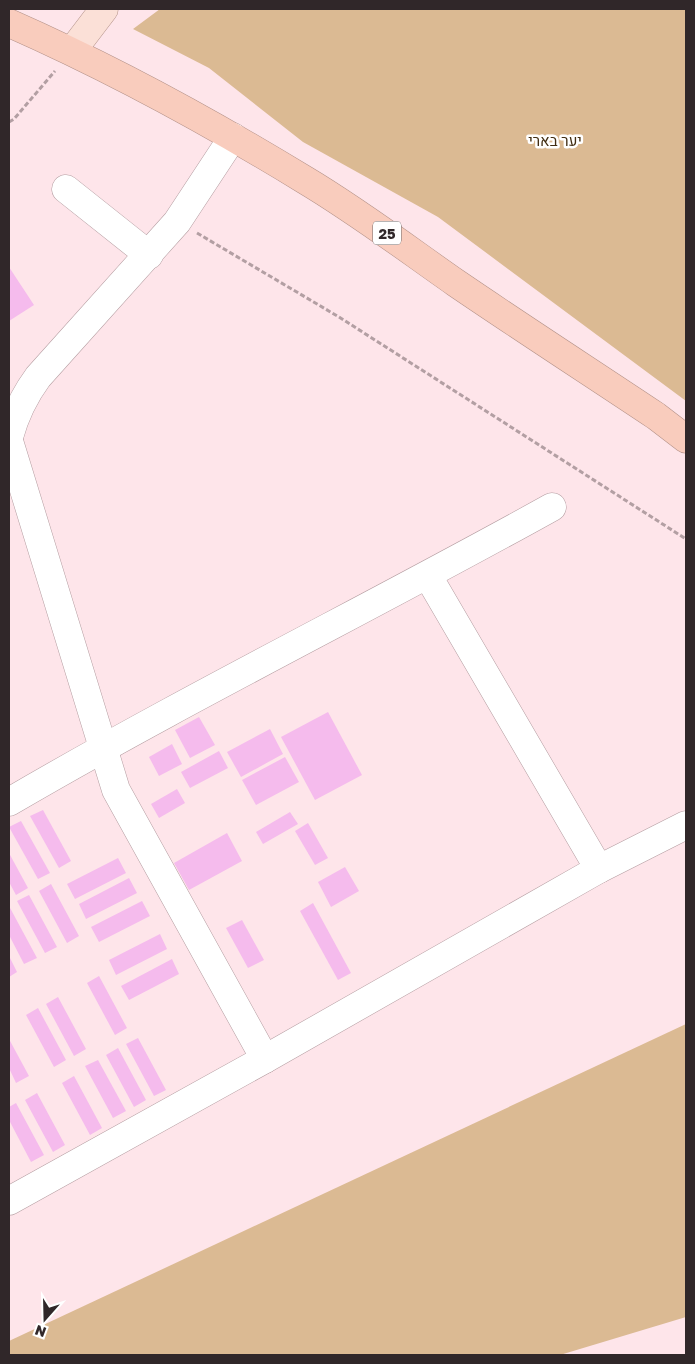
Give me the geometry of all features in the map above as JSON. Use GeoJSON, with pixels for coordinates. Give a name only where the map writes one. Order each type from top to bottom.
{"type":"FeatureCollection","features":[{"type":"Feature","properties":{"kind":"highway","name":"25"},"geometry":{"type":"LineString","coordinates":[[9,23],[72,51],[233,137],[306,180],[656,416],[686,439]]}},
{"type":"Feature","properties":{"kind":"main road"},"geometry":{"type":"LineString","coordinates":[[72,51],[104,9]]}},
{"type":"Feature","properties":{"kind":"lane"},"geometry":{"type":"LineString","coordinates":[[233,137],[177,222],[38,377],[25,395],[15,415],[9,439],[116,790],[265,1059]]}},
{"type":"Feature","properties":{"kind":"lane"},"geometry":{"type":"LineString","coordinates":[[66,189],[149,255]]}},
{"type":"Feature","properties":{"kind":"lane"},"geometry":{"type":"LineString","coordinates":[[9,802],[103,747],[428,576],[552,507]]}},
{"type":"Feature","properties":{"kind":"lane"},"geometry":{"type":"LineString","coordinates":[[428,576],[599,869]]}},
{"type":"Feature","properties":{"kind":"lane"},"geometry":{"type":"LineString","coordinates":[[9,1201],[265,1059],[599,869],[686,826]]}},
{"type":"Feature","properties":{"kind":"path"},"geometry":{"type":"LineString","coordinates":[[9,122],[14,119],[72,51]]}},
{"type":"Feature","properties":{"kind":"path"},"geometry":{"type":"LineString","coordinates":[[177,222],[339,317],[686,539]]}},
{"type":"Feature","properties":{"kind":"green space","name":"יער בארי"},"geometry":{"type":"Polygon","coordinates":[[[160,9],[686,9],[686,401],[438,217],[303,142],[209,68],[133,29],[160,9]]]}},
{"type":"Feature","properties":{"kind":"green space"},"geometry":{"type":"Polygon","coordinates":[[[686,1024],[686,1317],[560,1355],[9,1355],[9,1341],[686,1024]]]}},
{"type":"Feature","properties":{"kind":"building"},"geometry":{"type":"Polygon","coordinates":[[[9,267],[34,305],[9,321],[9,267]]]}},
{"type":"Feature","properties":{"kind":"building"},"geometry":{"type":"Polygon","coordinates":[[[328,712],[362,775],[315,800],[281,737],[328,712]]]}},
{"type":"Feature","properties":{"kind":"building"},"geometry":{"type":"Polygon","coordinates":[[[199,717],[215,745],[190,758],[175,730],[199,717]]]}},
{"type":"Feature","properties":{"kind":"building"},"geometry":{"type":"Polygon","coordinates":[[[270,729],[283,754],[241,777],[227,752],[270,729]]]}},
{"type":"Feature","properties":{"kind":"building"},"geometry":{"type":"Polygon","coordinates":[[[172,744],[182,764],[159,776],[149,757],[172,744]]]}},
{"type":"Feature","properties":{"kind":"building"},"geometry":{"type":"Polygon","coordinates":[[[219,751],[228,768],[190,788],[181,772],[219,751]]]}},
{"type":"Feature","properties":{"kind":"building"},"geometry":{"type":"Polygon","coordinates":[[[285,757],[299,782],[256,805],[242,780],[285,757]]]}},
{"type":"Feature","properties":{"kind":"building"},"geometry":{"type":"Polygon","coordinates":[[[177,789],[185,803],[159,818],[151,804],[177,789]]]}},
{"type":"Feature","properties":{"kind":"building"},"geometry":{"type":"Polygon","coordinates":[[[43,810],[71,861],[59,868],[30,816],[43,810]]]}},
{"type":"Feature","properties":{"kind":"building"},"geometry":{"type":"Polygon","coordinates":[[[290,812],[298,824],[263,844],[256,832],[290,812]]]}},
{"type":"Feature","properties":{"kind":"building"},"geometry":{"type":"Polygon","coordinates":[[[21,821],[50,873],[38,879],[9,827],[21,821]]]}},
{"type":"Feature","properties":{"kind":"building"},"geometry":{"type":"Polygon","coordinates":[[[308,823],[328,858],[315,865],[295,831],[308,823]]]}},
{"type":"Feature","properties":{"kind":"building"},"geometry":{"type":"Polygon","coordinates":[[[227,833],[242,861],[189,890],[174,863],[227,833]]]}},
{"type":"Feature","properties":{"kind":"building"},"geometry":{"type":"Polygon","coordinates":[[[9,853],[28,888],[16,895],[9,882],[9,853]]]}},
{"type":"Feature","properties":{"kind":"building"},"geometry":{"type":"Polygon","coordinates":[[[118,858],[126,873],[75,899],[67,884],[118,858]]]}},
{"type":"Feature","properties":{"kind":"building"},"geometry":{"type":"Polygon","coordinates":[[[345,867],[359,891],[331,907],[318,882],[345,867]]]}},
{"type":"Feature","properties":{"kind":"building"},"geometry":{"type":"Polygon","coordinates":[[[129,878],[137,893],[86,919],[79,904],[129,878]]]}},
{"type":"Feature","properties":{"kind":"building"},"geometry":{"type":"Polygon","coordinates":[[[51,884],[79,936],[67,943],[39,891],[51,884]]]}},
{"type":"Feature","properties":{"kind":"building"},"geometry":{"type":"Polygon","coordinates":[[[29,895],[57,947],[45,953],[17,901],[29,895]]]}},
{"type":"Feature","properties":{"kind":"building"},"geometry":{"type":"Polygon","coordinates":[[[142,901],[150,916],[99,942],[91,927],[142,901]]]}},
{"type":"Feature","properties":{"kind":"building"},"geometry":{"type":"Polygon","coordinates":[[[313,903],[351,973],[338,980],[300,911],[313,903]]]}},
{"type":"Feature","properties":{"kind":"building"},"geometry":{"type":"Polygon","coordinates":[[[9,906],[37,958],[24,964],[9,935],[9,906]]]}},
{"type":"Feature","properties":{"kind":"building"},"geometry":{"type":"Polygon","coordinates":[[[242,920],[264,960],[248,968],[226,928],[242,920]]]}},
{"type":"Feature","properties":{"kind":"building"},"geometry":{"type":"Polygon","coordinates":[[[160,934],[167,949],[116,975],[109,960],[160,934]]]}},
{"type":"Feature","properties":{"kind":"building"},"geometry":{"type":"Polygon","coordinates":[[[9,956],[17,972],[9,977],[9,956]]]}},
{"type":"Feature","properties":{"kind":"building"},"geometry":{"type":"Polygon","coordinates":[[[172,959],[179,974],[129,1000],[121,986],[172,959]]]}},
{"type":"Feature","properties":{"kind":"building"},"geometry":{"type":"Polygon","coordinates":[[[99,976],[127,1028],[115,1035],[87,983],[99,976]]]}},
{"type":"Feature","properties":{"kind":"building"},"geometry":{"type":"Polygon","coordinates":[[[58,997],[86,1049],[74,1056],[46,1004],[58,997]]]}},
{"type":"Feature","properties":{"kind":"building"},"geometry":{"type":"Polygon","coordinates":[[[38,1008],[66,1060],[54,1067],[26,1015],[38,1008]]]}},
{"type":"Feature","properties":{"kind":"building"},"geometry":{"type":"Polygon","coordinates":[[[138,1038],[166,1090],[154,1096],[126,1044],[138,1038]]]}},
{"type":"Feature","properties":{"kind":"building"},"geometry":{"type":"Polygon","coordinates":[[[9,1039],[29,1076],[16,1083],[9,1068],[9,1039]]]}},
{"type":"Feature","properties":{"kind":"building"},"geometry":{"type":"Polygon","coordinates":[[[118,1048],[146,1100],[134,1107],[106,1055],[118,1048]]]}},
{"type":"Feature","properties":{"kind":"building"},"geometry":{"type":"Polygon","coordinates":[[[98,1060],[126,1111],[113,1118],[85,1066],[98,1060]]]}},
{"type":"Feature","properties":{"kind":"building"},"geometry":{"type":"Polygon","coordinates":[[[74,1076],[102,1128],[90,1135],[62,1083],[74,1076]]]}},
{"type":"Feature","properties":{"kind":"building"},"geometry":{"type":"Polygon","coordinates":[[[37,1093],[65,1145],[53,1152],[25,1100],[37,1093]]]}},
{"type":"Feature","properties":{"kind":"building"},"geometry":{"type":"Polygon","coordinates":[[[16,1103],[44,1155],[31,1162],[9,1120],[9,1107],[16,1103]]]}}]}
